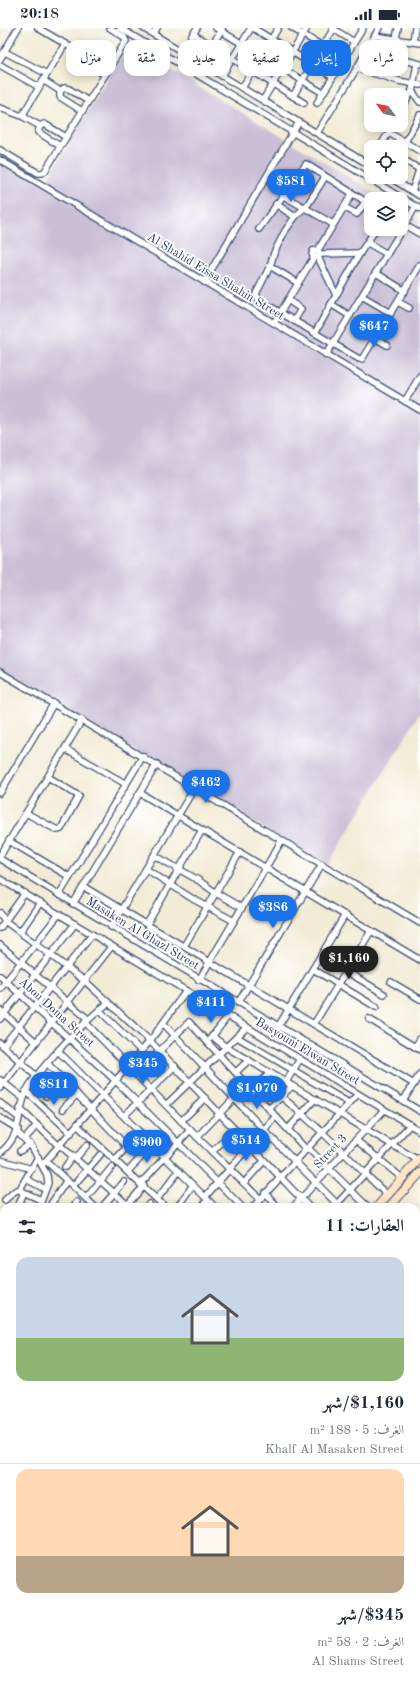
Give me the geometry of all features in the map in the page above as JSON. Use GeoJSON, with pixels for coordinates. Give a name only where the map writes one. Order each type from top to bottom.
{"type":"FeatureCollection","features":[{"type":"Feature","properties":{"kind":"main road"},"geometry":{"type":"LineString","coordinates":[[381,1203],[419,1159]]}},
{"type":"Feature","properties":{"kind":"main road"},"geometry":{"type":"LineString","coordinates":[[393,1203],[420,1173]]}},
{"type":"Feature","properties":{"kind":"street"},"geometry":{"type":"LineString","coordinates":[[18,28],[2,56],[47,74]]}},
{"type":"Feature","properties":{"kind":"street"},"geometry":{"type":"LineString","coordinates":[[22,116],[65,44],[47,30],[38,28]]}},
{"type":"Feature","properties":{"kind":"street"},"geometry":{"type":"LineString","coordinates":[[110,28],[126,39],[116,55]]}},
{"type":"Feature","properties":{"kind":"street"},"geometry":{"type":"LineString","coordinates":[[120,28],[418,207],[408,218]]}},
{"type":"Feature","properties":{"kind":"street"},"geometry":{"type":"LineString","coordinates":[[143,28],[178,50]]}},
{"type":"Feature","properties":{"kind":"street"},"geometry":{"type":"LineString","coordinates":[[153,34],[157,28]]}},
{"type":"Feature","properties":{"kind":"street"},"geometry":{"type":"LineString","coordinates":[[189,40],[197,28]]}},
{"type":"Feature","properties":{"kind":"street"},"geometry":{"type":"LineString","coordinates":[[243,40],[252,28],[271,39],[278,28]]}},
{"type":"Feature","properties":{"kind":"street"},"geometry":{"type":"LineString","coordinates":[[292,28],[313,40]]}},
{"type":"Feature","properties":{"kind":"street"},"geometry":{"type":"LineString","coordinates":[[293,50],[307,28]]}},
{"type":"Feature","properties":{"kind":"street"},"geometry":{"type":"LineString","coordinates":[[326,40],[333,28],[354,42]]}},
{"type":"Feature","properties":{"kind":"street"},"geometry":{"type":"LineString","coordinates":[[351,47],[363,28]]}},
{"type":"Feature","properties":{"kind":"street"},"geometry":{"type":"LineString","coordinates":[[373,40],[379,28]]}},
{"type":"Feature","properties":{"kind":"street"},"geometry":{"type":"LineString","coordinates":[[396,39],[398,28]]}},
{"type":"Feature","properties":{"kind":"street"},"geometry":{"type":"LineString","coordinates":[[413,42],[415,28]]}},
{"type":"Feature","properties":{"kind":"street"},"geometry":{"type":"LineString","coordinates":[[214,40],[220,29],[238,41]]}},
{"type":"Feature","properties":{"kind":"street"},"geometry":{"type":"LineString","coordinates":[[193,34],[202,40]]}},
{"type":"Feature","properties":{"kind":"street"},"geometry":{"type":"LineString","coordinates":[[376,36],[420,43]]}},
{"type":"Feature","properties":{"kind":"street"},"geometry":{"type":"LineString","coordinates":[[230,62],[238,48]]}},
{"type":"Feature","properties":{"kind":"street"},"geometry":{"type":"LineString","coordinates":[[232,58],[238,62]]}},
{"type":"Feature","properties":{"kind":"street"},"geometry":{"type":"LineString","coordinates":[[408,62],[418,64],[412,91],[408,98]]}},
{"type":"Feature","properties":{"kind":"street"},"geometry":{"type":"LineString","coordinates":[[317,133],[359,64]]}},
{"type":"Feature","properties":{"kind":"street"},"geometry":{"type":"LineString","coordinates":[[0,65],[39,87]]}},
{"type":"Feature","properties":{"kind":"street"},"geometry":{"type":"LineString","coordinates":[[357,68],[399,82],[420,85]]}},
{"type":"Feature","properties":{"kind":"street"},"geometry":{"type":"LineString","coordinates":[[293,75],[323,93]]}},
{"type":"Feature","properties":{"kind":"street"},"geometry":{"type":"LineString","coordinates":[[0,150],[38,173],[45,171],[104,76]]}},
{"type":"Feature","properties":{"kind":"street"},"geometry":{"type":"LineString","coordinates":[[222,76],[364,160]]}},
{"type":"Feature","properties":{"kind":"street"},"geometry":{"type":"LineString","coordinates":[[242,88],[249,76]]}},
{"type":"Feature","properties":{"kind":"street"},"geometry":{"type":"LineString","coordinates":[[260,76],[304,103]]}},
{"type":"Feature","properties":{"kind":"street"},"geometry":{"type":"LineString","coordinates":[[263,100],[278,76]]}},
{"type":"Feature","properties":{"kind":"street"},"geometry":{"type":"LineString","coordinates":[[293,96],[304,76]]}},
{"type":"Feature","properties":{"kind":"street"},"geometry":{"type":"LineString","coordinates":[[317,103],[333,77]]}},
{"type":"Feature","properties":{"kind":"street"},"geometry":{"type":"LineString","coordinates":[[43,80],[60,91]]}},
{"type":"Feature","properties":{"kind":"street"},"geometry":{"type":"LineString","coordinates":[[60,91],[64,88],[69,89],[88,101]]}},
{"type":"Feature","properties":{"kind":"street"},"geometry":{"type":"LineString","coordinates":[[60,91],[60,97],[82,111]]}},
{"type":"Feature","properties":{"kind":"street"},"geometry":{"type":"LineString","coordinates":[[412,91],[420,102]]}},
{"type":"Feature","properties":{"kind":"street"},"geometry":{"type":"LineString","coordinates":[[0,108],[22,116],[40,126],[44,124],[66,137]]}},
{"type":"Feature","properties":{"kind":"street"},"geometry":{"type":"LineString","coordinates":[[406,140],[420,115]]}},
{"type":"Feature","properties":{"kind":"street"},"geometry":{"type":"LineString","coordinates":[[204,282],[299,122]]}},
{"type":"Feature","properties":{"kind":"street"},"geometry":{"type":"LineString","coordinates":[[40,126],[38,132],[60,146]]}},
{"type":"Feature","properties":{"kind":"street"},"geometry":{"type":"LineString","coordinates":[[385,140],[389,132],[402,140]]}},
{"type":"Feature","properties":{"kind":"street"},"geometry":{"type":"LineString","coordinates":[[408,144],[420,151]]}},
{"type":"Feature","properties":{"kind":"street","name":"Al Shahid Eissa Shahin Street"},"geometry":{"type":"LineString","coordinates":[[0,160],[420,410]]}},
{"type":"Feature","properties":{"kind":"street"},"geometry":{"type":"LineString","coordinates":[[408,162],[420,168],[412,191]]}},
{"type":"Feature","properties":{"kind":"street"},"geometry":{"type":"LineString","coordinates":[[259,229],[276,204],[284,196],[305,164],[313,167],[364,201]]}},
{"type":"Feature","properties":{"kind":"street"},"geometry":{"type":"LineString","coordinates":[[326,177],[305,208],[295,217],[276,247],[270,266],[256,296],[259,300],[360,360],[364,359],[391,314],[418,263]]}},
{"type":"Feature","properties":{"kind":"street"},"geometry":{"type":"LineString","coordinates":[[400,184],[420,196]]}},
{"type":"Feature","properties":{"kind":"street"},"geometry":{"type":"LineString","coordinates":[[274,324],[352,194]]}},
{"type":"Feature","properties":{"kind":"street"},"geometry":{"type":"LineString","coordinates":[[284,196],[334,224]]}},
{"type":"Feature","properties":{"kind":"street"},"geometry":{"type":"LineString","coordinates":[[276,204],[295,217]]}},
{"type":"Feature","properties":{"kind":"street"},"geometry":{"type":"LineString","coordinates":[[344,207],[357,214],[364,204]]}},
{"type":"Feature","properties":{"kind":"street"},"geometry":{"type":"LineString","coordinates":[[408,227],[420,234]]}},
{"type":"Feature","properties":{"kind":"street"},"geometry":{"type":"LineString","coordinates":[[314,333],[360,253],[372,236]]}},
{"type":"Feature","properties":{"kind":"street"},"geometry":{"type":"LineString","coordinates":[[326,355],[397,236]]}},
{"type":"Feature","properties":{"kind":"street"},"geometry":{"type":"LineString","coordinates":[[368,243],[387,254]]}},
{"type":"Feature","properties":{"kind":"street"},"geometry":{"type":"LineString","coordinates":[[306,247],[316,254],[336,295]]}},
{"type":"Feature","properties":{"kind":"street"},"geometry":{"type":"LineString","coordinates":[[316,254],[360,253]]}},
{"type":"Feature","properties":{"kind":"street"},"geometry":{"type":"LineString","coordinates":[[270,266],[298,282]]}},
{"type":"Feature","properties":{"kind":"street"},"geometry":{"type":"LineString","coordinates":[[376,273],[404,291]]}},
{"type":"Feature","properties":{"kind":"street"},"geometry":{"type":"LineString","coordinates":[[362,296],[391,314]]}},
{"type":"Feature","properties":{"kind":"street"},"geometry":{"type":"LineString","coordinates":[[288,300],[301,309],[294,321]]}},
{"type":"Feature","properties":{"kind":"street"},"geometry":{"type":"LineString","coordinates":[[398,302],[409,308]]}},
{"type":"Feature","properties":{"kind":"street"},"geometry":{"type":"LineString","coordinates":[[332,304],[350,316]]}},
{"type":"Feature","properties":{"kind":"street"},"geometry":{"type":"LineString","coordinates":[[370,335],[387,345]]}},
{"type":"Feature","properties":{"kind":"street"},"geometry":{"type":"LineString","coordinates":[[405,401],[420,376]]}},
{"type":"Feature","properties":{"kind":"street"},"geometry":{"type":"LineString","coordinates":[[0,672],[157,764],[420,923]]}},
{"type":"Feature","properties":{"kind":"street"},"geometry":{"type":"LineString","coordinates":[[0,793],[54,703]]}},
{"type":"Feature","properties":{"kind":"street"},"geometry":{"type":"LineString","coordinates":[[0,858],[82,720]]}},
{"type":"Feature","properties":{"kind":"street"},"geometry":{"type":"LineString","coordinates":[[64,749],[126,784]]}},
{"type":"Feature","properties":{"kind":"street"},"geometry":{"type":"LineString","coordinates":[[59,895],[143,756]]}},
{"type":"Feature","properties":{"kind":"street"},"geometry":{"type":"LineString","coordinates":[[73,904],[157,764]]}},
{"type":"Feature","properties":{"kind":"street"},"geometry":{"type":"LineString","coordinates":[[26,813],[57,830],[61,829],[79,796],[48,777]]}},
{"type":"Feature","properties":{"kind":"street"},"geometry":{"type":"LineString","coordinates":[[111,927],[195,787]]}},
{"type":"Feature","properties":{"kind":"street"},"geometry":{"type":"LineString","coordinates":[[140,793],[420,960]]}},
{"type":"Feature","properties":{"kind":"street"},"geometry":{"type":"LineString","coordinates":[[147,924],[202,830]]}},
{"type":"Feature","properties":{"kind":"street"},"geometry":{"type":"LineString","coordinates":[[199,980],[282,840]]}},
{"type":"Feature","properties":{"kind":"street"},"geometry":{"type":"LineString","coordinates":[[9,841],[70,877]]}},
{"type":"Feature","properties":{"kind":"street"},"geometry":{"type":"LineString","coordinates":[[184,946],[240,852]]}},
{"type":"Feature","properties":{"kind":"street"},"geometry":{"type":"LineString","coordinates":[[154,855],[198,880],[216,893],[242,908]]}},
{"type":"Feature","properties":{"kind":"street","name":"Masaken Al Ghazl Street"},"geometry":{"type":"LineString","coordinates":[[0,858],[111,927],[420,1111]]}},
{"type":"Feature","properties":{"kind":"street"},"geometry":{"type":"LineString","coordinates":[[238,1003],[322,864]]}},
{"type":"Feature","properties":{"kind":"street"},"geometry":{"type":"LineString","coordinates":[[146,869],[193,899],[234,921]]}},
{"type":"Feature","properties":{"kind":"street","name":"Basyouni Elwan Street"},"geometry":{"type":"LineString","coordinates":[[0,879],[420,1131]]}},
{"type":"Feature","properties":{"kind":"street"},"geometry":{"type":"LineString","coordinates":[[84,887],[414,1084]]}},
{"type":"Feature","properties":{"kind":"street"},"geometry":{"type":"LineString","coordinates":[[0,928],[25,893]]}},
{"type":"Feature","properties":{"kind":"street"},"geometry":{"type":"LineString","coordinates":[[20,932],[40,903]]}},
{"type":"Feature","properties":{"kind":"street"},"geometry":{"type":"LineString","coordinates":[[0,913],[5,921],[85,981],[160,1050],[234,1130],[305,1203]]}},
{"type":"Feature","properties":{"kind":"street"},"geometry":{"type":"LineString","coordinates":[[0,989],[59,914]]}},
{"type":"Feature","properties":{"kind":"street"},"geometry":{"type":"LineString","coordinates":[[278,1027],[345,915]]}},
{"type":"Feature","properties":{"kind":"street"},"geometry":{"type":"LineString","coordinates":[[0,1019],[2,1012],[20,994],[75,924]]}},
{"type":"Feature","properties":{"kind":"street"},"geometry":{"type":"LineString","coordinates":[[314,1024],[371,931]]}},
{"type":"Feature","properties":{"kind":"street"},"geometry":{"type":"LineString","coordinates":[[36,1076],[2,1044],[19,1026],[92,935]]}},
{"type":"Feature","properties":{"kind":"street"},"geometry":{"type":"LineString","coordinates":[[0,945],[51,986],[68,1002],[181,1121],[260,1198]]}},
{"type":"Feature","properties":{"kind":"street"},"geometry":{"type":"LineString","coordinates":[[23,1098],[1,1084],[21,1062],[112,947]]}},
{"type":"Feature","properties":{"kind":"street"},"geometry":{"type":"LineString","coordinates":[[320,956],[384,994]]}},
{"type":"Feature","properties":{"kind":"street"},"geometry":{"type":"LineString","coordinates":[[313,969],[376,1007]]}},
{"type":"Feature","properties":{"kind":"street","name":"Abou Doma Street"},"geometry":{"type":"LineString","coordinates":[[0,976],[116,1080],[137,1103],[238,1203]]}},
{"type":"Feature","properties":{"kind":"street"},"geometry":{"type":"LineString","coordinates":[[391,982],[420,999]]}},
{"type":"Feature","properties":{"kind":"street"},"geometry":{"type":"LineString","coordinates":[[44,1163],[150,1041],[164,1024],[186,991]]}},
{"type":"Feature","properties":{"kind":"street"},"geometry":{"type":"LineString","coordinates":[[0,1154],[10,1144],[17,1130],[18,1117],[23,1098],[36,1076],[86,1020],[108,1003]]}},
{"type":"Feature","properties":{"kind":"street"},"geometry":{"type":"LineString","coordinates":[[99,1010],[141,1051]]}},
{"type":"Feature","properties":{"kind":"street"},"geometry":{"type":"LineString","coordinates":[[2,1012],[36,1042]]}},
{"type":"Feature","properties":{"kind":"street"},"geometry":{"type":"LineString","coordinates":[[208,1042],[228,1016]]}},
{"type":"Feature","properties":{"kind":"street"},"geometry":{"type":"LineString","coordinates":[[369,1019],[418,1049],[420,1039]]}},
{"type":"Feature","properties":{"kind":"street"},"geometry":{"type":"LineString","coordinates":[[136,1074],[188,1022],[304,1147],[307,1148],[364,1203]]}},
{"type":"Feature","properties":{"kind":"street"},"geometry":{"type":"LineString","coordinates":[[164,1024],[204,1068],[334,1203]]}},
{"type":"Feature","properties":{"kind":"street"},"geometry":{"type":"LineString","coordinates":[[166,1105],[247,1028]]}},
{"type":"Feature","properties":{"kind":"street"},"geometry":{"type":"LineString","coordinates":[[212,1036],[226,1047],[419,1159]]}},
{"type":"Feature","properties":{"kind":"street"},"geometry":{"type":"LineString","coordinates":[[237,1037],[349,1103]]}},
{"type":"Feature","properties":{"kind":"street"},"geometry":{"type":"LineString","coordinates":[[58,1050],[211,1203]]}},
{"type":"Feature","properties":{"kind":"street"},"geometry":{"type":"LineString","coordinates":[[286,1082],[300,1059]]}},
{"type":"Feature","properties":{"kind":"street"},"geometry":{"type":"LineString","coordinates":[[236,1072],[249,1060]]}},
{"type":"Feature","properties":{"kind":"street"},"geometry":{"type":"LineString","coordinates":[[47,1063],[127,1147]]}},
{"type":"Feature","properties":{"kind":"street"},"geometry":{"type":"LineString","coordinates":[[124,1116],[175,1066]]}},
{"type":"Feature","properties":{"kind":"street"},"geometry":{"type":"LineString","coordinates":[[252,1090],[270,1073]]}},
{"type":"Feature","properties":{"kind":"street"},"geometry":{"type":"LineString","coordinates":[[403,1101],[420,1074]]}},
{"type":"Feature","properties":{"kind":"street"},"geometry":{"type":"LineString","coordinates":[[46,1096],[62,1079]]}},
{"type":"Feature","properties":{"kind":"street"},"geometry":{"type":"LineString","coordinates":[[261,1082],[281,1096],[322,1131],[387,1196]]}},
{"type":"Feature","properties":{"kind":"street"},"geometry":{"type":"LineString","coordinates":[[196,1136],[247,1084]]}},
{"type":"Feature","properties":{"kind":"street"},"geometry":{"type":"LineString","coordinates":[[269,1109],[292,1086]]}},
{"type":"Feature","properties":{"kind":"street"},"geometry":{"type":"LineString","coordinates":[[26,1091],[70,1133]]}},
{"type":"Feature","properties":{"kind":"street"},"geometry":{"type":"LineString","coordinates":[[63,1109],[77,1094]]}},
{"type":"Feature","properties":{"kind":"street"},"geometry":{"type":"LineString","coordinates":[[256,1203],[358,1094]]}},
{"type":"Feature","properties":{"kind":"street"},"geometry":{"type":"LineString","coordinates":[[181,1121],[205,1098]]}},
{"type":"Feature","properties":{"kind":"street"},"geometry":{"type":"LineString","coordinates":[[288,1129],[315,1099]]}},
{"type":"Feature","properties":{"kind":"street"},"geometry":{"type":"LineString","coordinates":[[0,1103],[18,1117]]}},
{"type":"Feature","properties":{"kind":"street"},"geometry":{"type":"LineString","coordinates":[[20,1108],[60,1146],[126,1203]]}},
{"type":"Feature","properties":{"kind":"street","name":"Street 3"},"geometry":{"type":"LineString","coordinates":[[297,1203],[384,1110]]}},
{"type":"Feature","properties":{"kind":"street"},"geometry":{"type":"LineString","coordinates":[[204,1203],[217,1182],[276,1116]]}},
{"type":"Feature","properties":{"kind":"street"},"geometry":{"type":"LineString","coordinates":[[0,1118],[17,1130],[44,1163],[74,1186],[90,1203]]}},
{"type":"Feature","properties":{"kind":"street"},"geometry":{"type":"LineString","coordinates":[[25,1138],[37,1125]]}},
{"type":"Feature","properties":{"kind":"street"},"geometry":{"type":"LineString","coordinates":[[77,1125],[161,1203]]}},
{"type":"Feature","properties":{"kind":"street"},"geometry":{"type":"LineString","coordinates":[[339,1203],[365,1173],[410,1126]]}},
{"type":"Feature","properties":{"kind":"street"},"geometry":{"type":"LineString","coordinates":[[131,1203],[142,1185],[190,1130]]}},
{"type":"Feature","properties":{"kind":"street"},"geometry":{"type":"LineString","coordinates":[[212,1152],[234,1130]]}},
{"type":"Feature","properties":{"kind":"street"},"geometry":{"type":"LineString","coordinates":[[115,1160],[140,1132]]}},
{"type":"Feature","properties":{"kind":"street"},"geometry":{"type":"LineString","coordinates":[[356,1140],[402,1178]]}},
{"type":"Feature","properties":{"kind":"street"},"geometry":{"type":"LineString","coordinates":[[20,1151],[30,1144]]}},
{"type":"Feature","properties":{"kind":"street"},"geometry":{"type":"LineString","coordinates":[[65,1167],[87,1145]]}},
{"type":"Feature","properties":{"kind":"street"},"geometry":{"type":"LineString","coordinates":[[128,1171],[153,1145]]}},
{"type":"Feature","properties":{"kind":"street"},"geometry":{"type":"LineString","coordinates":[[74,1186],[100,1155]]}},
{"type":"Feature","properties":{"kind":"street"},"geometry":{"type":"LineString","coordinates":[[19,1203],[26,1179],[38,1156]]}},
{"type":"Feature","properties":{"kind":"street"},"geometry":{"type":"LineString","coordinates":[[0,1161],[32,1169]]}},
{"type":"Feature","properties":{"kind":"street"},"geometry":{"type":"LineString","coordinates":[[244,1183],[264,1161]]}},
{"type":"Feature","properties":{"kind":"street"},"geometry":{"type":"LineString","coordinates":[[40,1203],[48,1177],[44,1163]]}},
{"type":"Feature","properties":{"kind":"street"},"geometry":{"type":"LineString","coordinates":[[86,1198],[112,1167]]}},
{"type":"Feature","properties":{"kind":"street"},"geometry":{"type":"LineString","coordinates":[[157,1199],[179,1171]]}},
{"type":"Feature","properties":{"kind":"street"},"geometry":{"type":"LineString","coordinates":[[26,1179],[45,1189]]}},
{"type":"Feature","properties":{"kind":"street"},"geometry":{"type":"LineString","coordinates":[[52,1203],[67,1180]]}},
{"type":"Feature","properties":{"kind":"street"},"geometry":{"type":"LineString","coordinates":[[106,1203],[124,1182]]}},
{"type":"Feature","properties":{"kind":"street"},"geometry":{"type":"LineString","coordinates":[[180,1203],[193,1186]]}},
{"type":"Feature","properties":{"kind":"street"},"geometry":{"type":"LineString","coordinates":[[5,1200],[15,1191],[22,1191],[41,1200]]}},
{"type":"Feature","properties":{"kind":"street"},"geometry":{"type":"LineString","coordinates":[[265,1193],[274,1203]]}},
{"type":"Feature","properties":{"kind":"shaded area"},"geometry":{"type":"Polygon","coordinates":[[[124,51],[124,76],[170,76],[170,69],[178,74],[178,76],[181,76],[373,192],[364,192],[364,236],[408,236],[408,212],[420,220],[420,712],[327,866],[0,670],[0,156],[45,183],[109,76],[116,76],[116,64],[124,51]]]}}]}
